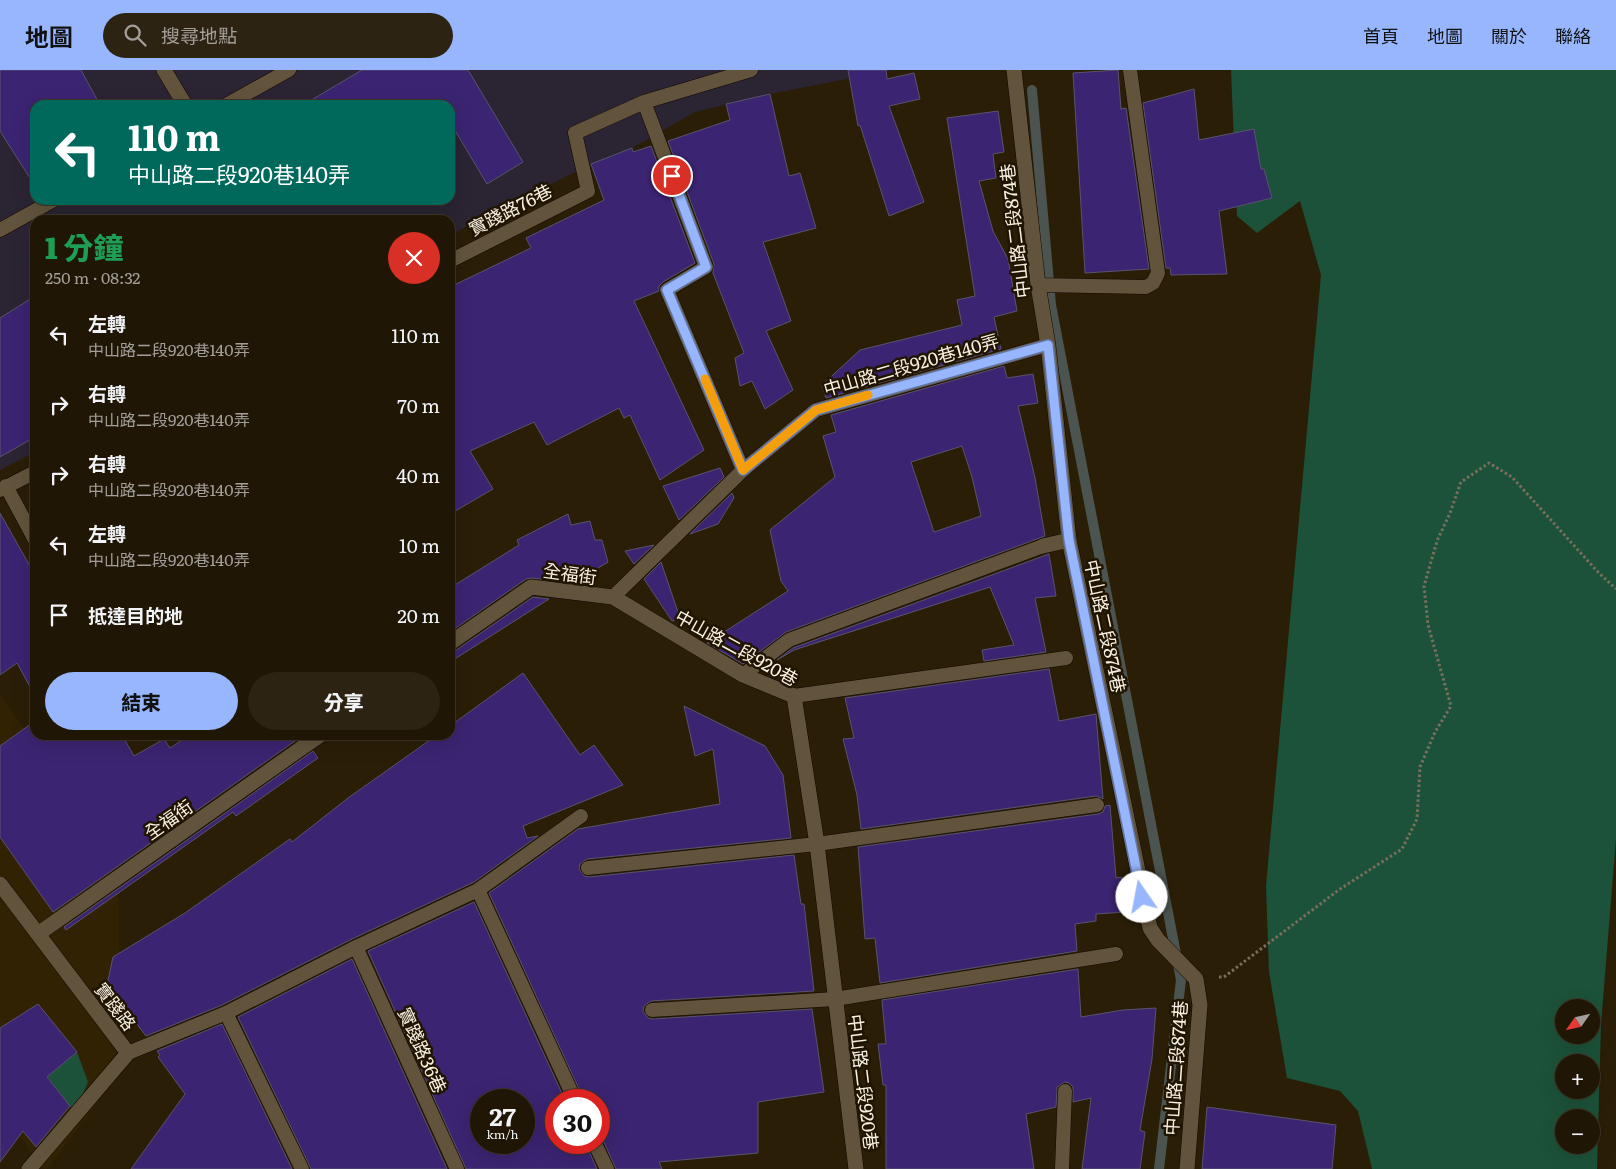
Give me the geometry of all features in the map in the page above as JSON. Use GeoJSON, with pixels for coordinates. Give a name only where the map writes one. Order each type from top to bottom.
{"type":"FeatureCollection","features":[{"type":"Feature","properties":{"kind":"street"},"geometry":{"type":"LineString","coordinates":[[164,70],[182,100]]}},
{"type":"Feature","properties":{"kind":"street","name":"中山路二段874巷"},"geometry":{"type":"LineString","coordinates":[[1014,70],[1046,285],[1048,345],[1069,540],[1150,928],[1158,940],[1196,979],[1200,1005],[1187,1169]]}},
{"type":"Feature","properties":{"kind":"street"},"geometry":{"type":"LineString","coordinates":[[1043,546],[1069,540]]}},
{"type":"Feature","properties":{"kind":"street","name":"全福街"},"geometry":{"type":"LineString","coordinates":[[455,639],[531,586],[613,597]]}},
{"type":"Feature","properties":{"kind":"street","name":"中山路二段920巷"},"geometry":{"type":"LineString","coordinates":[[613,597],[743,675],[794,696],[817,844],[834,999],[856,1169]]}},
{"type":"Feature","properties":{"kind":"street","name":"全福街"},"geometry":{"type":"LineString","coordinates":[[38,934],[313,740]]}},
{"type":"Feature","properties":{"kind":"street","name":"實踐路"},"geometry":{"type":"LineString","coordinates":[[0,884],[128,1053],[30,1169]]}},
{"type":"Feature","properties":{"kind":"lane"},"geometry":{"type":"LineString","coordinates":[[235,100],[289,70]]}},
{"type":"Feature","properties":{"kind":"lane"},"geometry":{"type":"LineString","coordinates":[[743,470],[667,290],[706,267],[644,102],[751,70]]}},
{"type":"Feature","properties":{"kind":"lane"},"geometry":{"type":"LineString","coordinates":[[1046,285],[1146,287],[1153,283],[1158,273],[1130,70]]}},
{"type":"Feature","properties":{"kind":"lane","name":"實踐路76巷"},"geometry":{"type":"LineString","coordinates":[[455,258],[588,191],[575,133],[644,102]]}},
{"type":"Feature","properties":{"kind":"lane"},"geometry":{"type":"LineString","coordinates":[[0,230],[45,205]]}},
{"type":"Feature","properties":{"kind":"lane","name":"中山路二段920巷140弄"},"geometry":{"type":"LineString","coordinates":[[613,597],[743,470],[816,410],[1048,345]]}},
{"type":"Feature","properties":{"kind":"lane"},"geometry":{"type":"LineString","coordinates":[[30,474],[3,488],[30,532]]}},
{"type":"Feature","properties":{"kind":"lane"},"geometry":{"type":"LineString","coordinates":[[743,675],[789,640],[1043,546]]}},
{"type":"Feature","properties":{"kind":"lane"},"geometry":{"type":"LineString","coordinates":[[794,696],[1066,658]]}},
{"type":"Feature","properties":{"kind":"lane"},"geometry":{"type":"LineString","coordinates":[[588,868],[817,844],[1097,805]]}},
{"type":"Feature","properties":{"kind":"lane"},"geometry":{"type":"LineString","coordinates":[[128,1053],[226,1013],[356,947],[478,890],[581,816]]}},
{"type":"Feature","properties":{"kind":"lane"},"geometry":{"type":"LineString","coordinates":[[478,890],[570,1089]]}},
{"type":"Feature","properties":{"kind":"lane","name":"實踐路36巷"},"geometry":{"type":"LineString","coordinates":[[356,947],[457,1169]]}},
{"type":"Feature","properties":{"kind":"lane"},"geometry":{"type":"LineString","coordinates":[[834,999],[1116,954]]}},
{"type":"Feature","properties":{"kind":"lane","name":"中山路二段920巷"},"geometry":{"type":"LineString","coordinates":[[652,1010],[834,999]]}},
{"type":"Feature","properties":{"kind":"lane"},"geometry":{"type":"LineString","coordinates":[[226,1013],[302,1169]]}},
{"type":"Feature","properties":{"kind":"lane"},"geometry":{"type":"LineString","coordinates":[[1062,1169],[1065,1091]]}},
{"type":"Feature","properties":{"kind":"lane"},"geometry":{"type":"LineString","coordinates":[[600,1154],[607,1169]]}},
{"type":"Feature","properties":{"kind":"path"},"geometry":{"type":"LineString","coordinates":[[1196,979],[1224,977],[1340,889],[1402,849],[1417,819],[1420,767],[1435,732],[1451,706],[1428,625],[1424,586],[1437,541],[1462,482],[1490,462],[1512,477],[1597,571],[1616,589]]}},
{"type":"Feature","properties":{"kind":"shaded area"},"geometry":{"type":"Polygon","coordinates":[[[0,70],[893,70],[770,94],[695,112],[632,148],[591,164],[455,232],[455,215],[30,215],[30,455],[0,470],[0,70]]]}},
{"type":"Feature","properties":{"kind":"shaded area"},"geometry":{"type":"Polygon","coordinates":[[[0,695],[30,736],[30,740],[33,740],[118,857],[121,1072],[47,1169],[44,1169],[0,1109],[0,695]]]}},
{"type":"Feature","properties":{"kind":"green space"},"geometry":{"type":"Polygon","coordinates":[[[1231,70],[1616,70],[1616,839],[1601,1024],[1600,1060],[1600,1054],[1555,1054],[1555,1099],[1599,1099],[1599,1109],[1555,1109],[1555,1154],[1597,1154],[1597,1169],[1372,1169],[1358,1111],[1340,1091],[1287,1078],[1269,972],[1266,886],[1321,275],[1300,201],[1257,233],[1237,216],[1231,70]]]}},
{"type":"Feature","properties":{"kind":"green space"},"geometry":{"type":"Polygon","coordinates":[[[77,1052],[88,1082],[75,1113],[47,1076],[77,1052]]]}},
{"type":"Feature","properties":{"kind":"building"},"geometry":{"type":"Polygon","coordinates":[[[0,70],[81,70],[97,100],[30,100],[30,178],[0,131],[0,70]]]}},
{"type":"Feature","properties":{"kind":"building"},"geometry":{"type":"Polygon","coordinates":[[[362,70],[468,70],[523,162],[487,184],[455,130],[455,100],[311,100],[362,70]]]}},
{"type":"Feature","properties":{"kind":"building"},"geometry":{"type":"Polygon","coordinates":[[[848,70],[886,70],[887,79],[914,73],[920,99],[889,106],[924,202],[889,216],[860,125],[858,126],[848,70]]]}},
{"type":"Feature","properties":{"kind":"building"},"geometry":{"type":"Polygon","coordinates":[[[1118,70],[1121,109],[1126,108],[1149,269],[1085,273],[1073,73],[1118,70]]]}},
{"type":"Feature","properties":{"kind":"building"},"geometry":{"type":"Polygon","coordinates":[[[1194,89],[1199,140],[1254,129],[1261,169],[1264,169],[1272,198],[1219,211],[1227,274],[1171,275],[1170,268],[1166,268],[1143,103],[1194,89]]]}},
{"type":"Feature","properties":{"kind":"building"},"geometry":{"type":"Polygon","coordinates":[[[770,94],[789,176],[800,173],[816,228],[763,242],[791,321],[766,331],[793,390],[765,409],[752,381],[740,386],[735,358],[744,353],[713,273],[714,264],[668,141],[730,120],[726,104],[770,94]]]}},
{"type":"Feature","properties":{"kind":"building"},"geometry":{"type":"Polygon","coordinates":[[[998,111],[1004,152],[993,154],[996,178],[979,181],[993,231],[1008,259],[1017,311],[994,317],[1001,349],[826,398],[822,385],[860,350],[962,325],[957,300],[975,296],[947,118],[998,111]]]}},
{"type":"Feature","properties":{"kind":"building"},"geometry":{"type":"Polygon","coordinates":[[[651,146],[695,263],[663,282],[659,286],[659,291],[634,301],[704,450],[660,480],[630,415],[624,418],[619,408],[547,445],[534,422],[470,451],[493,489],[455,511],[455,285],[531,248],[526,238],[604,200],[591,164],[632,148],[633,152],[651,146]]]}},
{"type":"Feature","properties":{"kind":"building"},"geometry":{"type":"Polygon","coordinates":[[[30,299],[30,440],[0,457],[0,318],[30,299]]]}},
{"type":"Feature","properties":{"kind":"building"},"geometry":{"type":"Polygon","coordinates":[[[1004,366],[1007,378],[1033,374],[1038,403],[1018,406],[1035,478],[1045,536],[786,632],[743,664],[707,643],[788,591],[781,581],[770,530],[835,477],[823,436],[836,432],[831,415],[1004,366]],[[962,446],[911,462],[934,532],[981,516],[972,477],[962,446]]]}},
{"type":"Feature","properties":{"kind":"building"},"geometry":{"type":"Polygon","coordinates":[[[720,468],[724,477],[679,520],[663,486],[720,468]]]}},
{"type":"Feature","properties":{"kind":"building"},"geometry":{"type":"Polygon","coordinates":[[[732,493],[734,498],[718,524],[690,534],[732,493]]]}},
{"type":"Feature","properties":{"kind":"building"},"geometry":{"type":"Polygon","coordinates":[[[0,513],[30,566],[30,687],[17,663],[0,675],[0,513]]]}},
{"type":"Feature","properties":{"kind":"building"},"geometry":{"type":"Polygon","coordinates":[[[568,514],[571,525],[590,521],[595,540],[602,540],[608,562],[574,583],[526,579],[455,629],[455,585],[519,545],[517,540],[568,514]]]}},
{"type":"Feature","properties":{"kind":"building"},"geometry":{"type":"Polygon","coordinates":[[[654,545],[634,564],[625,551],[654,545]]]}},
{"type":"Feature","properties":{"kind":"building"},"geometry":{"type":"Polygon","coordinates":[[[1049,554],[1056,596],[1035,598],[1046,652],[984,661],[982,650],[1014,645],[990,587],[794,650],[777,660],[793,648],[1049,554]]]}},
{"type":"Feature","properties":{"kind":"building"},"geometry":{"type":"Polygon","coordinates":[[[661,562],[680,618],[672,621],[644,579],[661,562]]]}},
{"type":"Feature","properties":{"kind":"building"},"geometry":{"type":"Polygon","coordinates":[[[533,597],[549,599],[455,659],[455,651],[533,597]]]}},
{"type":"Feature","properties":{"kind":"building"},"geometry":{"type":"Polygon","coordinates":[[[1049,669],[1059,721],[1096,714],[1103,799],[1096,796],[861,829],[857,795],[843,739],[854,738],[845,698],[1049,669]]]}},
{"type":"Feature","properties":{"kind":"building"},"geometry":{"type":"Polygon","coordinates":[[[523,673],[580,755],[594,745],[623,785],[523,826],[527,838],[538,836],[474,882],[352,939],[222,1005],[146,1036],[107,985],[113,957],[185,913],[290,839],[292,842],[348,798],[430,740],[455,740],[455,722],[523,673]]]}},
{"type":"Feature","properties":{"kind":"building"},"geometry":{"type":"Polygon","coordinates":[[[684,706],[765,746],[783,775],[791,838],[587,859],[580,864],[579,869],[584,876],[589,877],[794,855],[801,904],[804,904],[814,991],[651,1001],[644,1006],[643,1011],[648,1018],[653,1019],[812,1009],[824,1092],[758,1102],[758,1153],[659,1162],[662,1169],[616,1169],[609,1154],[610,1089],[579,1089],[489,893],[578,829],[720,804],[713,749],[695,756],[684,706]]]}},
{"type":"Feature","properties":{"kind":"building"},"geometry":{"type":"Polygon","coordinates":[[[30,725],[30,740],[125,740],[134,756],[162,740],[165,740],[170,748],[182,740],[296,740],[53,912],[0,837],[0,746],[30,725]]]}},
{"type":"Feature","properties":{"kind":"building"},"geometry":{"type":"Polygon","coordinates":[[[313,751],[318,758],[236,816],[233,812],[66,930],[64,927],[313,751]]]}},
{"type":"Feature","properties":{"kind":"building"},"geometry":{"type":"Polygon","coordinates":[[[1110,805],[1116,878],[1121,877],[1126,912],[1096,914],[1096,921],[1075,924],[1077,951],[880,983],[875,938],[865,939],[858,847],[1098,814],[1103,812],[1105,806],[1110,805]]]}},
{"type":"Feature","properties":{"kind":"building"},"geometry":{"type":"Polygon","coordinates":[[[474,902],[560,1089],[545,1089],[545,1154],[590,1154],[597,1169],[466,1169],[368,951],[474,902]]]}},
{"type":"Feature","properties":{"kind":"building"},"geometry":{"type":"Polygon","coordinates":[[[352,959],[447,1169],[311,1169],[238,1017],[352,959]]]}},
{"type":"Feature","properties":{"kind":"building"},"geometry":{"type":"Polygon","coordinates":[[[1078,969],[1081,1017],[1123,1010],[1156,1008],[1152,1059],[1140,1130],[1145,1132],[1140,1169],[1082,1169],[1091,1098],[1073,1102],[1073,1087],[1065,1082],[1057,1087],[1056,1107],[1026,1114],[1034,1169],[886,1169],[886,1085],[883,1085],[878,1044],[886,1044],[882,1000],[1078,969]]]}},
{"type":"Feature","properties":{"kind":"building"},"geometry":{"type":"Polygon","coordinates":[[[38,1004],[77,1052],[47,1077],[70,1106],[36,1147],[23,1131],[0,1162],[0,1028],[38,1004]]]}},
{"type":"Feature","properties":{"kind":"building"},"geometry":{"type":"Polygon","coordinates":[[[222,1024],[292,1169],[131,1169],[185,1094],[158,1057],[160,1055],[157,1051],[222,1024]]]}},
{"type":"Feature","properties":{"kind":"building"},"geometry":{"type":"Polygon","coordinates":[[[1207,1107],[1336,1125],[1332,1169],[1202,1169],[1207,1107]]]}},
{"type":"Feature","properties":{"kind":"waterway"},"geometry":{"type":"LineString","coordinates":[[1032,90],[1051,305],[1181,980],[1159,1169]]}},
{"type":"Feature","properties":{"kind":"slow traffic"},"geometry":{"type":"LineString","coordinates":[[705,379],[743,470],[816,410],[868,395]]}},
{"type":"Feature","properties":{"kind":"route"},"geometry":{"type":"LineString","coordinates":[[672,176],[706,267],[667,290],[743,470],[816,410],[1048,345],[1069,540],[1142,897]]}}]}
